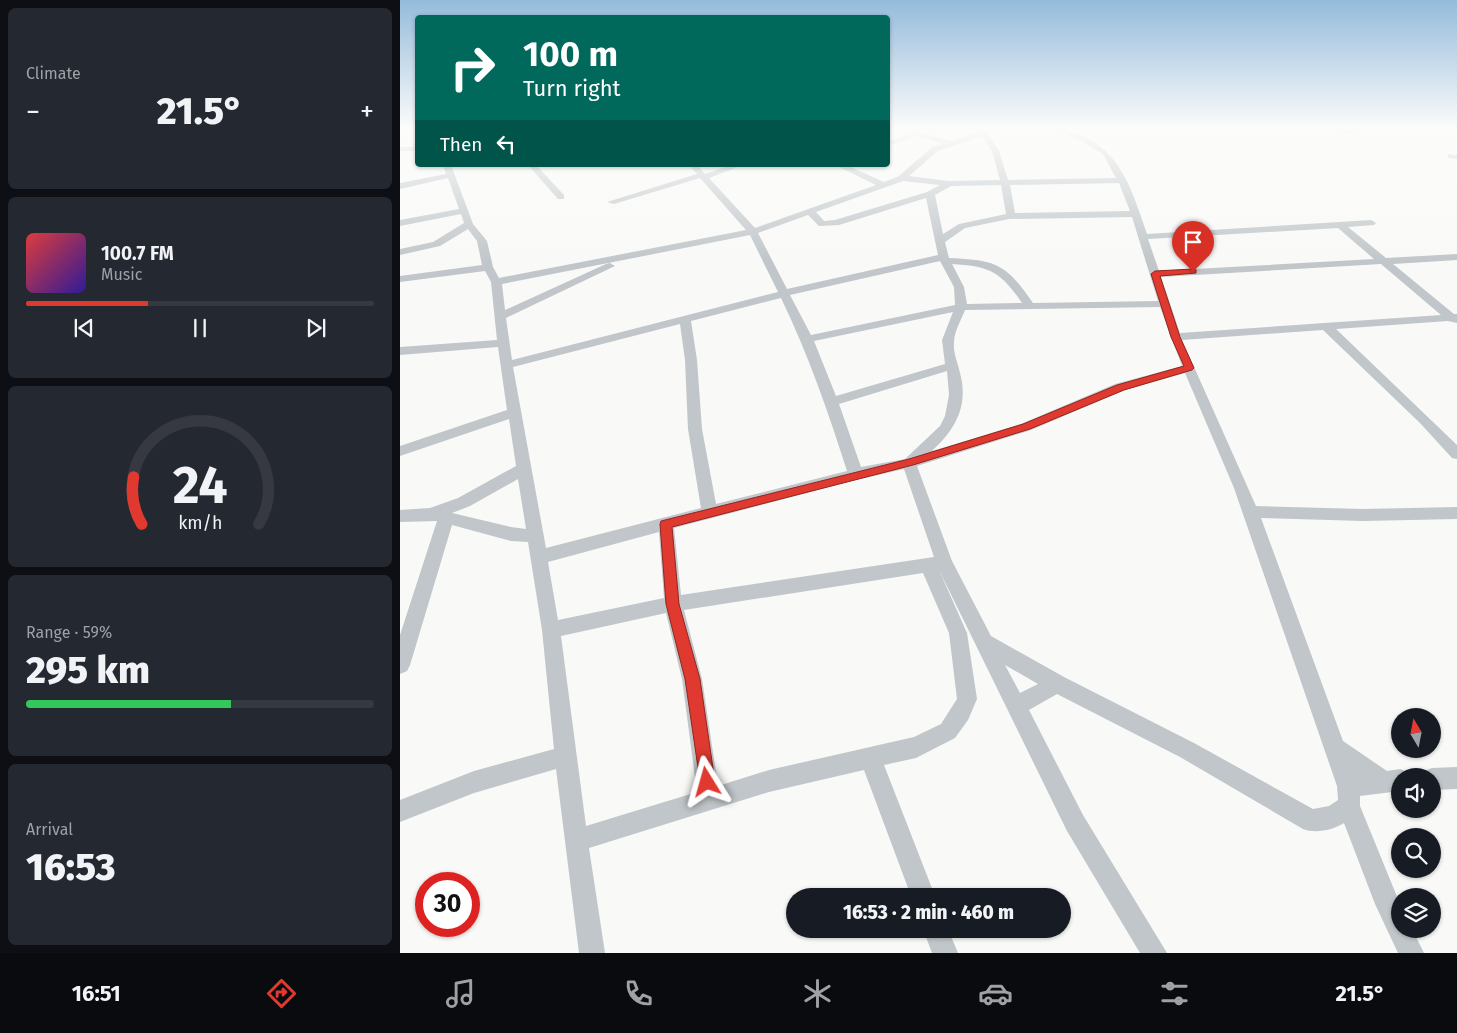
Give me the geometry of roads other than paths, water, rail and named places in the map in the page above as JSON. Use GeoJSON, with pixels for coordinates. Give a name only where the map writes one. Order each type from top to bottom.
{"type":"FeatureCollection","features":[{"type":"Feature","properties":{"kind":"street"},"geometry":{"type":"LineString","coordinates":[[400,186],[439,173]]}},
{"type":"Feature","properties":{"kind":"street"},"geometry":{"type":"LineString","coordinates":[[451,173],[467,218],[482,241],[488,267],[496,282],[503,343],[551,630],[565,756],[592,953]]}},
{"type":"Feature","properties":{"kind":"street"},"geometry":{"type":"LineString","coordinates":[[540,173],[561,197]]}},
{"type":"Feature","properties":{"kind":"street"},"geometry":{"type":"LineString","coordinates":[[701,173],[754,232],[786,293],[832,402],[856,474]]}},
{"type":"Feature","properties":{"kind":"street"},"geometry":{"type":"LineString","coordinates":[[611,202],[711,173]]}},
{"type":"Feature","properties":{"kind":"street"},"geometry":{"type":"LineString","coordinates":[[857,173],[884,186]]}},
{"type":"Feature","properties":{"kind":"street"},"geometry":{"type":"LineString","coordinates":[[496,282],[754,232],[884,186],[909,173]]}},
{"type":"Feature","properties":{"kind":"street"},"geometry":{"type":"LineString","coordinates":[[1001,173],[1010,206],[1009,216]]}},
{"type":"Feature","properties":{"kind":"street"},"geometry":{"type":"LineString","coordinates":[[1119,173],[1135,214],[1175,337],[1250,512],[1387,904],[1411,953]]}},
{"type":"Feature","properties":{"kind":"street"},"geometry":{"type":"LineString","coordinates":[[902,178],[949,184],[1122,180]]}},
{"type":"Feature","properties":{"kind":"street"},"geometry":{"type":"LineString","coordinates":[[810,212],[822,224],[836,223],[930,194],[949,184]]}},
{"type":"Feature","properties":{"kind":"street"},"geometry":{"type":"LineString","coordinates":[[909,463],[948,426],[955,399],[956,378],[948,358],[948,340],[962,307],[960,292],[940,250],[940,241],[930,194]]}},
{"type":"Feature","properties":{"kind":"street"},"geometry":{"type":"LineString","coordinates":[[827,206],[850,219]]}},
{"type":"Feature","properties":{"kind":"street"},"geometry":{"type":"LineString","coordinates":[[940,241],[962,226],[1009,216],[1135,214]]}},
{"type":"Feature","properties":{"kind":"street"},"geometry":{"type":"LineString","coordinates":[[400,223],[467,218]]}},
{"type":"Feature","properties":{"kind":"street"},"geometry":{"type":"LineString","coordinates":[[400,252],[431,248],[450,238],[467,218]]}},
{"type":"Feature","properties":{"kind":"street"},"geometry":{"type":"LineString","coordinates":[[1142,237],[1371,223]]}},
{"type":"Feature","properties":{"kind":"street"},"geometry":{"type":"LineString","coordinates":[[1340,226],[1455,319]]}},
{"type":"Feature","properties":{"kind":"street"},"geometry":{"type":"LineString","coordinates":[[500,316],[634,256]]}},
{"type":"Feature","properties":{"kind":"street"},"geometry":{"type":"LineString","coordinates":[[1155,274],[1457,257]]}},
{"type":"Feature","properties":{"kind":"street"},"geometry":{"type":"LineString","coordinates":[[507,365],[786,293],[945,259],[999,268],[1006,272],[1031,307]]}},
{"type":"Feature","properties":{"kind":"street"},"geometry":{"type":"LineString","coordinates":[[400,279],[488,267]]}},
{"type":"Feature","properties":{"kind":"street"},"geometry":{"type":"LineString","coordinates":[[807,339],[962,307],[1164,304]]}},
{"type":"Feature","properties":{"kind":"street"},"geometry":{"type":"LineString","coordinates":[[1175,337],[1455,319]]}},
{"type":"Feature","properties":{"kind":"street"},"geometry":{"type":"LineString","coordinates":[[685,320],[691,360],[695,429],[710,512]]}},
{"type":"Feature","properties":{"kind":"street"},"geometry":{"type":"LineString","coordinates":[[1326,326],[1425,420],[1457,454]]}},
{"type":"Feature","properties":{"kind":"street"},"geometry":{"type":"LineString","coordinates":[[400,352],[503,343]]}},
{"type":"Feature","properties":{"kind":"street"},"geometry":{"type":"LineString","coordinates":[[832,402],[951,366]]}},
{"type":"Feature","properties":{"kind":"street"},"geometry":{"type":"LineString","coordinates":[[539,557],[856,474],[909,463],[1026,427],[1120,387],[1189,368]]}},
{"type":"Feature","properties":{"kind":"street"},"geometry":{"type":"LineString","coordinates":[[400,451],[515,412]]}},
{"type":"Feature","properties":{"kind":"street"},"geometry":{"type":"LineString","coordinates":[[577,840],[769,781],[916,747],[948,731],[961,713],[967,699],[958,633],[936,564],[909,463]]}},
{"type":"Feature","properties":{"kind":"street"},"geometry":{"type":"LineString","coordinates":[[400,665],[438,516],[525,468]]}},
{"type":"Feature","properties":{"kind":"street"},"geometry":{"type":"LineString","coordinates":[[1250,512],[1363,515],[1457,513]]}},
{"type":"Feature","properties":{"kind":"street"},"geometry":{"type":"LineString","coordinates":[[400,516],[438,516],[511,534],[536,536]]}},
{"type":"Feature","properties":{"kind":"street"},"geometry":{"type":"LineString","coordinates":[[666,524],[672,604],[692,679],[709,799]]}},
{"type":"Feature","properties":{"kind":"street"},"geometry":{"type":"LineString","coordinates":[[551,630],[672,604],[936,564]]}},
{"type":"Feature","properties":{"kind":"street"},"geometry":{"type":"LineString","coordinates":[[936,564],[984,642],[1075,823],[1154,953]]}},
{"type":"Feature","properties":{"kind":"street"},"geometry":{"type":"LineString","coordinates":[[984,642],[1057,684],[1187,750],[1311,821],[1333,817],[1348,796],[1391,781]]}},
{"type":"Feature","properties":{"kind":"street"},"geometry":{"type":"LineString","coordinates":[[1016,706],[1057,684]]}},
{"type":"Feature","properties":{"kind":"street"},"geometry":{"type":"LineString","coordinates":[[1334,748],[1391,780]]}},
{"type":"Feature","properties":{"kind":"street"},"geometry":{"type":"LineString","coordinates":[[400,811],[474,782],[565,756]]}},
{"type":"Feature","properties":{"kind":"street"},"geometry":{"type":"LineString","coordinates":[[870,757],[920,888]]}},
{"type":"Feature","properties":{"kind":"street"},"geometry":{"type":"LineString","coordinates":[[1441,779],[1457,778]]}},
{"type":"Feature","properties":{"kind":"street"},"geometry":{"type":"LineString","coordinates":[[939,938],[945,953]]}}]}
